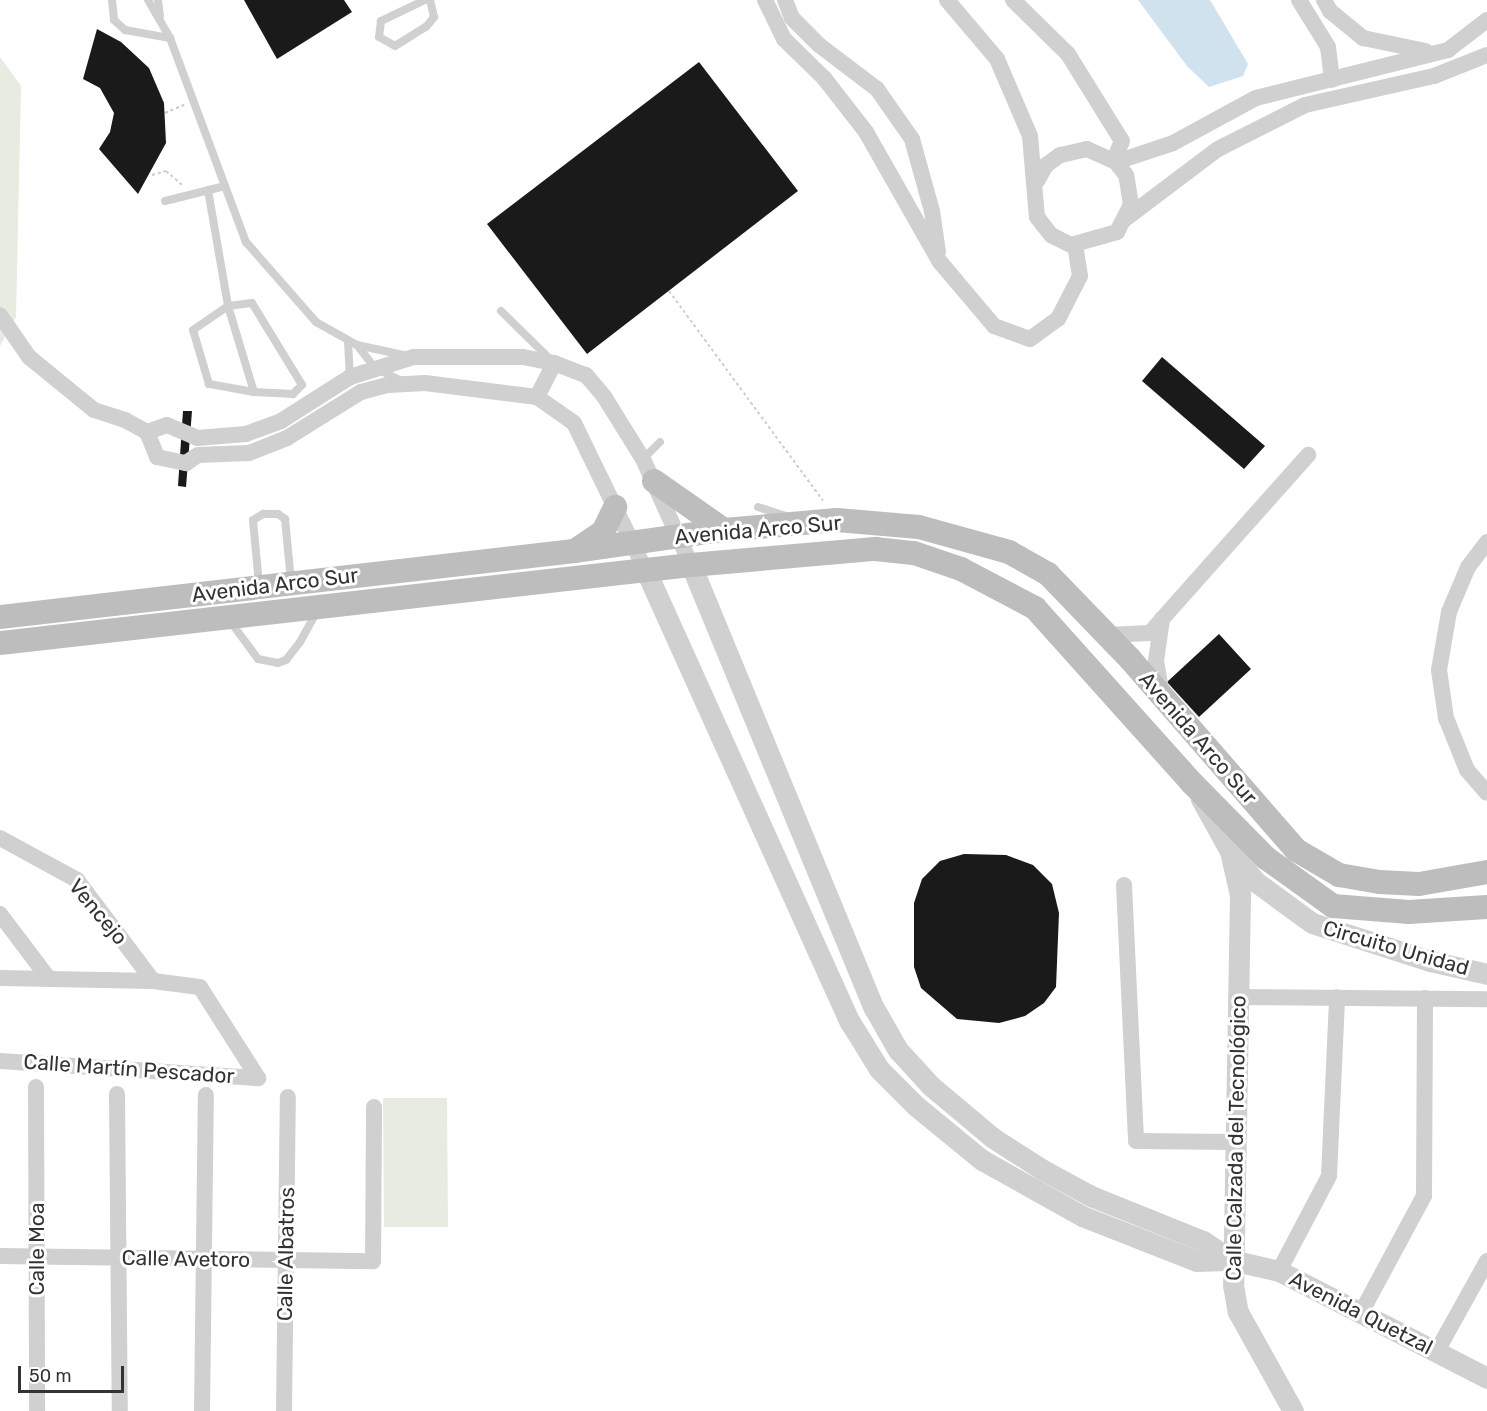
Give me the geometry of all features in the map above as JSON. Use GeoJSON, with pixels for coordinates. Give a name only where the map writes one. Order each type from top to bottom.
{"type":"FeatureCollection","features":[{"type":"Feature","properties":{"kind":"main road"},"geometry":{"type":"LineString","coordinates":[[654,481],[723,530]]}},
{"type":"Feature","properties":{"kind":"main road"},"geometry":{"type":"LineString","coordinates":[[574,551],[603,532],[615,507]]}},
{"type":"Feature","properties":{"kind":"main road","name":"Avenida Arco Sur"},"geometry":{"type":"LineString","coordinates":[[0,617],[574,551],[723,530],[802,522],[837,520],[919,527],[1009,552],[1048,574],[1107,635],[1296,850],[1339,875],[1419,884],[1487,872]]}},
{"type":"Feature","properties":{"kind":"main road","name":"Avenida Arco Sur"},"geometry":{"type":"LineString","coordinates":[[0,643],[691,565],[875,549],[914,553],[961,568],[1035,608],[1192,783],[1266,858],[1333,906],[1409,912],[1487,907]]}},
{"type":"Feature","properties":{"kind":"main road"},"geometry":{"type":"LineString","coordinates":[[1230,851],[1245,849],[1266,858]]}},
{"type":"Feature","properties":{"kind":"street"},"geometry":{"type":"LineString","coordinates":[[765,0],[784,39],[824,78],[866,132],[940,262],[994,326],[1030,339],[1058,319],[1080,276],[1075,245]]}},
{"type":"Feature","properties":{"kind":"street"},"geometry":{"type":"LineString","coordinates":[[785,0],[792,18],[819,45],[877,89],[912,139],[932,211],[940,262]]}},
{"type":"Feature","properties":{"kind":"street"},"geometry":{"type":"LineString","coordinates":[[947,0],[997,59],[1030,136],[1037,181],[1034,199],[1038,217],[1051,235],[1075,245],[1118,232],[1131,205],[1126,176],[1115,161],[1087,149],[1060,155],[1046,165],[1037,181]]}},
{"type":"Feature","properties":{"kind":"street"},"geometry":{"type":"LineString","coordinates":[[1013,0],[1068,54],[1122,141],[1115,161]]}},
{"type":"Feature","properties":{"kind":"street"},"geometry":{"type":"LineString","coordinates":[[1299,0],[1328,47],[1332,80]]}},
{"type":"Feature","properties":{"kind":"street"},"geometry":{"type":"LineString","coordinates":[[1324,0],[1330,11],[1363,38],[1415,52],[1448,50]]}},
{"type":"Feature","properties":{"kind":"street"},"geometry":{"type":"LineString","coordinates":[[1115,161],[1173,143],[1256,98],[1448,50],[1487,20]]}},
{"type":"Feature","properties":{"kind":"street"},"geometry":{"type":"LineString","coordinates":[[1124,219],[1218,149],[1317,102],[1434,76],[1487,55]]}},
{"type":"Feature","properties":{"kind":"street"},"geometry":{"type":"LineString","coordinates":[[1311,84],[1317,102]]}},
{"type":"Feature","properties":{"kind":"street"},"geometry":{"type":"LineString","coordinates":[[0,315],[29,357],[94,410],[125,420],[147,432],[157,457],[186,463],[198,455],[249,453],[287,438],[351,399],[388,385],[417,384],[537,397],[574,423],[634,543],[850,1022],[879,1069],[916,1106],[982,1160],[1082,1216],[1197,1262],[1231,1260]]}},
{"type":"Feature","properties":{"kind":"street"},"geometry":{"type":"LineString","coordinates":[[417,384],[418,356]]}},
{"type":"Feature","properties":{"kind":"street"},"geometry":{"type":"LineString","coordinates":[[147,432],[167,425],[197,438],[246,434],[281,421],[350,377],[418,356],[523,357],[554,363],[586,375],[605,398],[654,481],[874,1008],[898,1050],[931,1086],[993,1138],[1043,1170],[1090,1196],[1203,1241],[1231,1260]]}},
{"type":"Feature","properties":{"kind":"street"},"geometry":{"type":"LineString","coordinates":[[537,397],[554,363]]}},
{"type":"Feature","properties":{"kind":"street"},"geometry":{"type":"LineString","coordinates":[[197,438],[198,455]]}},
{"type":"Feature","properties":{"kind":"street"},"geometry":{"type":"LineString","coordinates":[[1107,635],[1150,633],[1308,454]]}},
{"type":"Feature","properties":{"kind":"street"},"geometry":{"type":"LineString","coordinates":[[1487,542],[1468,567],[1449,612],[1439,670],[1446,718],[1467,770],[1487,793]]}},
{"type":"Feature","properties":{"kind":"street"},"geometry":{"type":"LineString","coordinates":[[1162,619],[1156,661],[1162,698]]}},
{"type":"Feature","properties":{"kind":"street","name":"Circuito Unidad"},"geometry":{"type":"LineString","coordinates":[[1192,783],[1230,851],[1256,882],[1312,923],[1430,961],[1487,974]]}},
{"type":"Feature","properties":{"kind":"street","name":"Vencejo"},"geometry":{"type":"LineString","coordinates":[[0,838],[77,880],[153,981]]}},
{"type":"Feature","properties":{"kind":"street","name":"Calle Calzada del Tecnológico"},"geometry":{"type":"LineString","coordinates":[[1230,851],[1240,895],[1231,1260],[1238,1312],[1293,1411]]}},
{"type":"Feature","properties":{"kind":"street"},"geometry":{"type":"LineString","coordinates":[[1124,885],[1136,1141],[1233,1142]]}},
{"type":"Feature","properties":{"kind":"street"},"geometry":{"type":"LineString","coordinates":[[0,914],[49,979]]}},
{"type":"Feature","properties":{"kind":"street"},"geometry":{"type":"LineString","coordinates":[[0,978],[153,981]]}},
{"type":"Feature","properties":{"kind":"street","name":"Calle Martín Pescador"},"geometry":{"type":"LineString","coordinates":[[0,1061],[258,1078],[200,987],[153,981]]}},
{"type":"Feature","properties":{"kind":"street"},"geometry":{"type":"LineString","coordinates":[[1238,997],[1487,999]]}},
{"type":"Feature","properties":{"kind":"street"},"geometry":{"type":"LineString","coordinates":[[1279,1271],[1329,1176],[1337,997]]}},
{"type":"Feature","properties":{"kind":"street"},"geometry":{"type":"LineString","coordinates":[[1362,1311],[1424,1196],[1425,998]]}},
{"type":"Feature","properties":{"kind":"street","name":"Calle Moa"},"geometry":{"type":"LineString","coordinates":[[36,1087],[37,1411]]}},
{"type":"Feature","properties":{"kind":"street"},"geometry":{"type":"LineString","coordinates":[[117,1094],[120,1411]]}},
{"type":"Feature","properties":{"kind":"street"},"geometry":{"type":"LineString","coordinates":[[202,1411],[206,1095]]}},
{"type":"Feature","properties":{"kind":"street","name":"Calle Albatros"},"geometry":{"type":"LineString","coordinates":[[284,1411],[288,1098]]}},
{"type":"Feature","properties":{"kind":"street","name":"Calle Avetoro"},"geometry":{"type":"LineString","coordinates":[[0,1256],[373,1261],[374,1107]]}},
{"type":"Feature","properties":{"kind":"street","name":"Avenida Quetzal"},"geometry":{"type":"LineString","coordinates":[[1231,1260],[1279,1271],[1362,1311],[1487,1378]]}},
{"type":"Feature","properties":{"kind":"street"},"geometry":{"type":"LineString","coordinates":[[1437,1352],[1487,1261]]}},
{"type":"Feature","properties":{"kind":"lane"},"geometry":{"type":"LineString","coordinates":[[112,0],[114,20],[125,30],[170,38]]}},
{"type":"Feature","properties":{"kind":"lane"},"geometry":{"type":"LineString","coordinates":[[148,0],[160,16],[170,38],[246,242],[316,322],[357,345],[418,356]]}},
{"type":"Feature","properties":{"kind":"lane"},"geometry":{"type":"LineString","coordinates":[[159,0],[160,16]]}},
{"type":"Feature","properties":{"kind":"lane"},"geometry":{"type":"LineString","coordinates":[[428,0],[434,17],[426,27],[395,46],[379,37],[381,21],[428,0]]}},
{"type":"Feature","properties":{"kind":"lane"},"geometry":{"type":"LineString","coordinates":[[165,201],[225,186]]}},
{"type":"Feature","properties":{"kind":"lane"},"geometry":{"type":"LineString","coordinates":[[208,190],[228,306],[254,392]]}},
{"type":"Feature","properties":{"kind":"lane"},"geometry":{"type":"LineString","coordinates":[[252,303],[302,385],[293,394],[254,392],[209,384],[193,330],[228,306],[252,303]]}},
{"type":"Feature","properties":{"kind":"lane"},"geometry":{"type":"LineString","coordinates":[[501,311],[554,363]]}},
{"type":"Feature","properties":{"kind":"lane"},"geometry":{"type":"LineString","coordinates":[[348,340],[350,377]]}},
{"type":"Feature","properties":{"kind":"lane"},"geometry":{"type":"LineString","coordinates":[[357,345],[375,368],[417,384]]}},
{"type":"Feature","properties":{"kind":"lane"},"geometry":{"type":"LineString","coordinates":[[351,399],[375,368]]}},
{"type":"Feature","properties":{"kind":"lane"},"geometry":{"type":"LineString","coordinates":[[643,459],[660,442]]}},
{"type":"Feature","properties":{"kind":"lane"},"geometry":{"type":"LineString","coordinates":[[758,507],[802,522]]}},
{"type":"Feature","properties":{"kind":"lane"},"geometry":{"type":"LineString","coordinates":[[259,587],[253,520],[263,514],[278,514],[285,519],[291,584]]}},
{"type":"Feature","properties":{"kind":"lane"},"geometry":{"type":"LineString","coordinates":[[228,618],[258,659],[278,663],[286,660],[300,642],[319,608]]}},
{"type":"Feature","properties":{"kind":"path"},"geometry":{"type":"LineString","coordinates":[[165,113],[194,101]]}},
{"type":"Feature","properties":{"kind":"path"},"geometry":{"type":"LineString","coordinates":[[152,175],[166,171],[191,194]]}},
{"type":"Feature","properties":{"kind":"path"},"geometry":{"type":"LineString","coordinates":[[669,291],[837,520]]}},
{"type":"Feature","properties":{"kind":"shaded area"},"geometry":{"type":"Polygon","coordinates":[[[0,57],[21,86],[16,317],[0,346],[0,57]]]}},
{"type":"Feature","properties":{"kind":"shaded area"},"geometry":{"type":"Polygon","coordinates":[[[383,1098],[447,1098],[448,1227],[384,1227],[383,1098]]]}},
{"type":"Feature","properties":{"kind":"water"},"geometry":{"type":"Polygon","coordinates":[[[1138,0],[1210,0],[1248,64],[1243,76],[1209,87],[1187,66],[1138,0]]]}},
{"type":"Feature","properties":{"kind":"building"},"geometry":{"type":"Polygon","coordinates":[[[244,0],[344,0],[352,12],[277,59],[244,0]]]}},
{"type":"Feature","properties":{"kind":"building"},"geometry":{"type":"Polygon","coordinates":[[[97,29],[121,42],[149,68],[164,103],[166,143],[138,194],[99,149],[110,132],[114,113],[100,88],[83,79],[97,29]]]}},
{"type":"Feature","properties":{"kind":"building"},"geometry":{"type":"Polygon","coordinates":[[[699,62],[798,191],[587,354],[487,224],[699,62]]]}},
{"type":"Feature","properties":{"kind":"building"},"geometry":{"type":"Polygon","coordinates":[[[1162,357],[1265,446],[1244,469],[1142,381],[1162,357]]]}},
{"type":"Feature","properties":{"kind":"building"},"geometry":{"type":"Polygon","coordinates":[[[183,411],[192,411],[186,487],[178,486],[183,411]]]}},
{"type":"Feature","properties":{"kind":"building"},"geometry":{"type":"Polygon","coordinates":[[[1219,634],[1251,669],[1199,717],[1167,682],[1219,634]]]}},
{"type":"Feature","properties":{"kind":"building"},"geometry":{"type":"Polygon","coordinates":[[[964,854],[1006,855],[1033,865],[1052,884],[1059,913],[1056,987],[1044,1003],[1025,1016],[999,1023],[957,1019],[921,988],[914,967],[914,903],[922,879],[940,861],[964,854]]]}}]}
